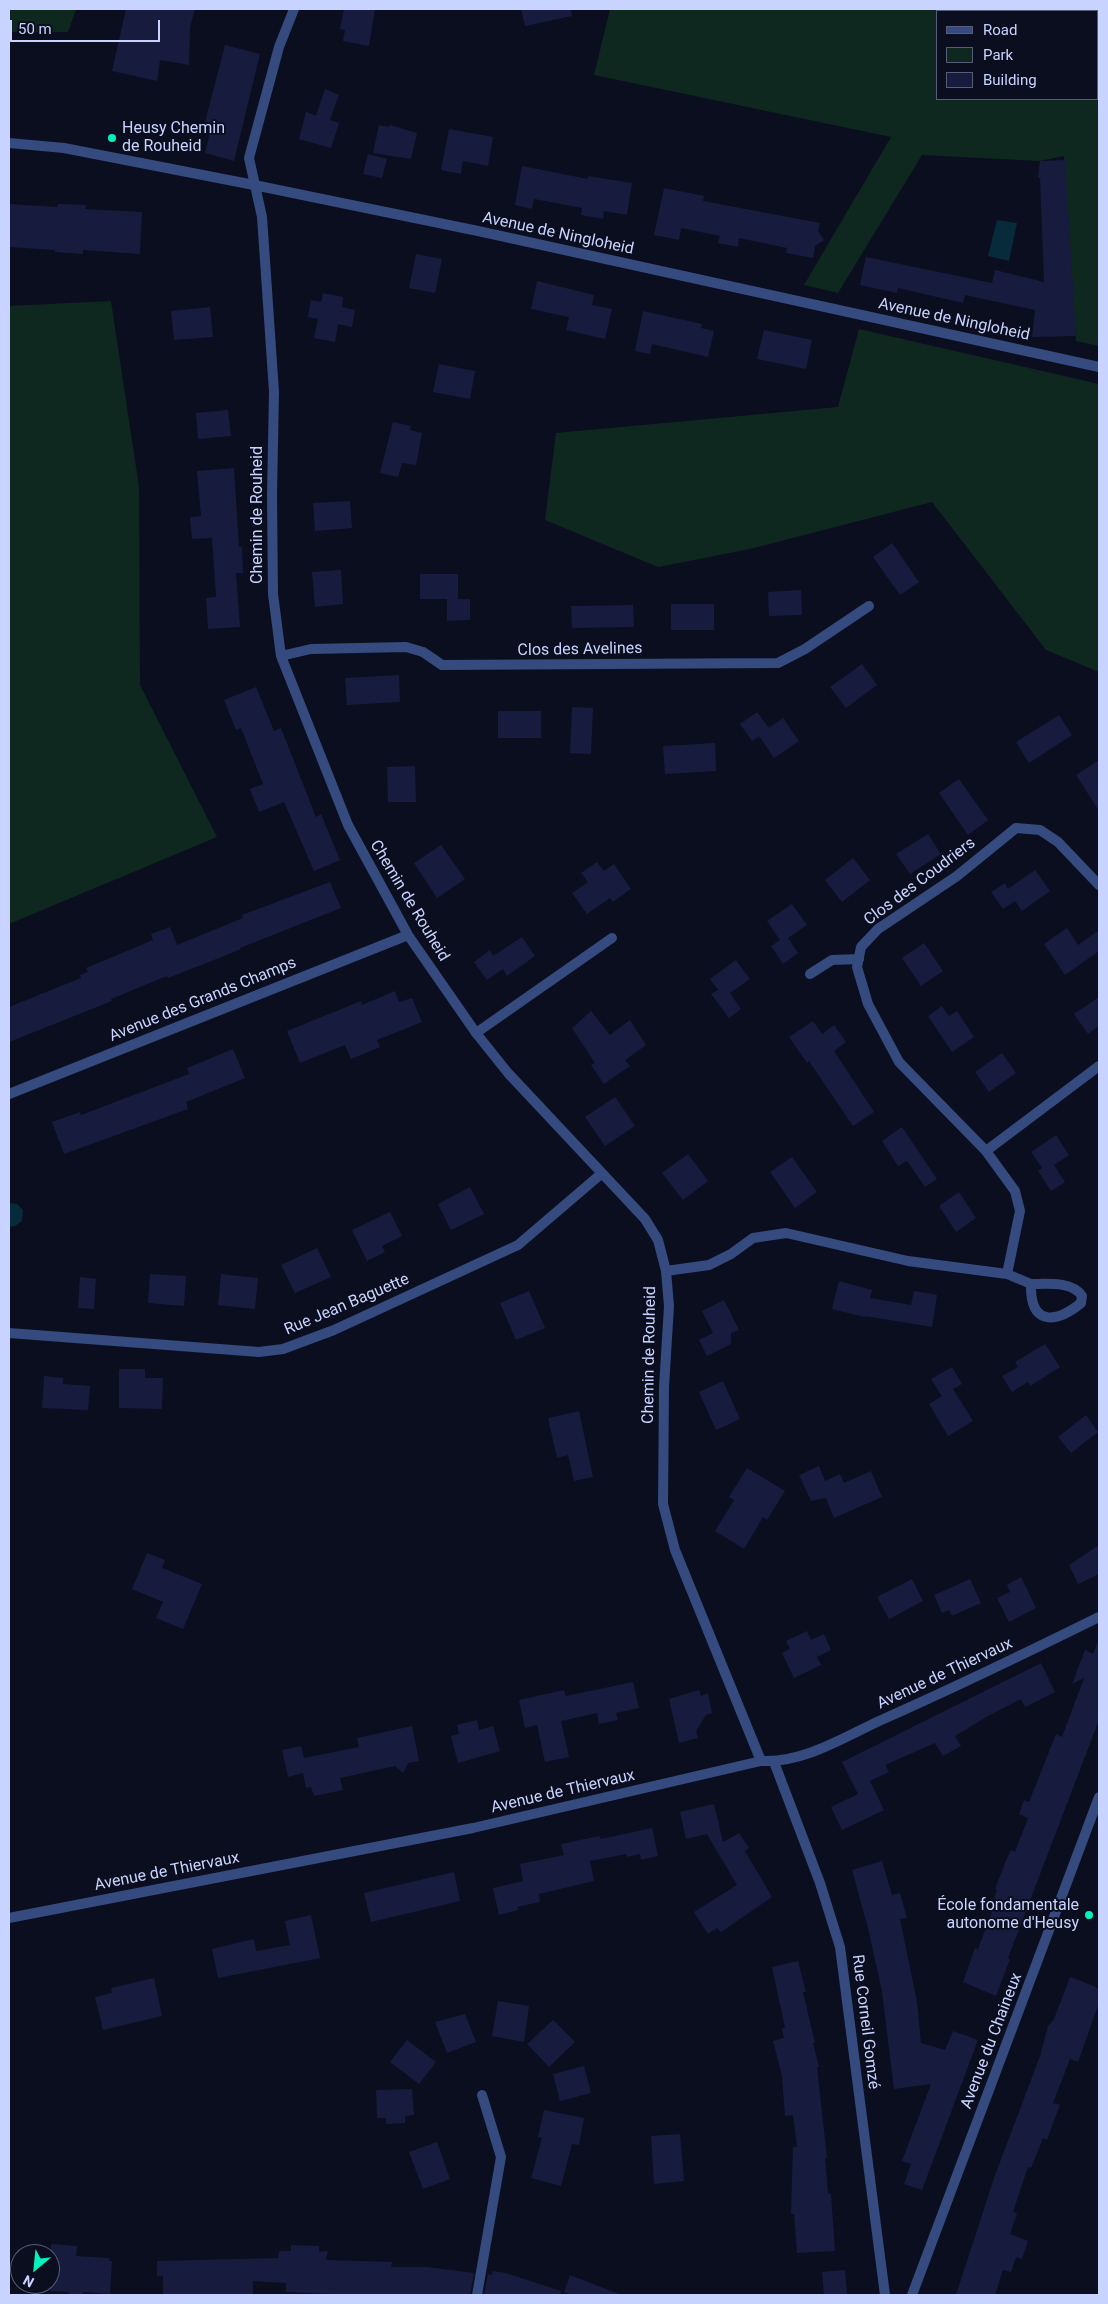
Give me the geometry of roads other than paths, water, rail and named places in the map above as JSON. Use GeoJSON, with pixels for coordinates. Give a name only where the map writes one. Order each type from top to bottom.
{"type":"FeatureCollection","features":[{"type":"Feature","properties":{"kind":"street","name":"Chemin de Rouheid"},"geometry":{"type":"LineString","coordinates":[[294,9],[279,47],[249,158],[262,217],[274,392],[273,594],[281,656],[348,825],[408,935],[476,1033],[508,1073],[645,1219],[658,1240],[666,1271],[669,1306],[664,1387],[663,1504],[674,1550],[762,1761]]}},
{"type":"Feature","properties":{"kind":"street","name":"Avenue de Ningloheid"},"geometry":{"type":"LineString","coordinates":[[9,143],[64,148],[478,231],[1099,367]]}},
{"type":"Feature","properties":{"kind":"street","name":"Clos des Avelines"},"geometry":{"type":"LineString","coordinates":[[281,656],[311,649],[406,647],[423,652],[442,665],[778,663],[805,649],[869,606]]}},
{"type":"Feature","properties":{"kind":"street","name":"Clos des Coudriers"},"geometry":{"type":"LineString","coordinates":[[859,958],[862,947],[878,929],[957,876],[1016,828],[1040,830],[1052,838],[1099,884]]}},
{"type":"Feature","properties":{"kind":"street","name":"Avenue des Grands Champs"},"geometry":{"type":"LineString","coordinates":[[9,1094],[408,935]]}},
{"type":"Feature","properties":{"kind":"street"},"geometry":{"type":"LineString","coordinates":[[476,1033],[612,938]]}},
{"type":"Feature","properties":{"kind":"street"},"geometry":{"type":"LineString","coordinates":[[810,974],[832,960],[859,958],[857,967],[868,1004],[899,1062],[986,1151],[1015,1191],[1020,1211],[1007,1274]]}},
{"type":"Feature","properties":{"kind":"street"},"geometry":{"type":"LineString","coordinates":[[986,1151],[1099,1066]]}},
{"type":"Feature","properties":{"kind":"street","name":"Rue Jean Baguette"},"geometry":{"type":"LineString","coordinates":[[9,1332],[259,1352],[283,1349],[334,1330],[518,1245],[601,1174]]}},
{"type":"Feature","properties":{"kind":"street"},"geometry":{"type":"LineString","coordinates":[[666,1271],[710,1265],[731,1254],[753,1238],[786,1233],[908,1261],[1007,1274],[1031,1284],[1067,1286],[1078,1290],[1082,1296],[1081,1303],[1073,1310],[1050,1319],[1042,1317],[1036,1311],[1030,1297],[1031,1284]]}},
{"type":"Feature","properties":{"kind":"street","name":"Avenue de Thiervaux"},"geometry":{"type":"LineString","coordinates":[[9,1918],[473,1828],[762,1761],[774,1762],[806,1754],[980,1677],[1099,1617]]}},
{"type":"Feature","properties":{"kind":"street","name":"Rue Corneil Gomzé"},"geometry":{"type":"LineString","coordinates":[[774,1762],[820,1883],[840,1947],[885,2295]]}},
{"type":"Feature","properties":{"kind":"street","name":"Avenue du Chaineux"},"geometry":{"type":"LineString","coordinates":[[912,2295],[1099,1797]]}},
{"type":"Feature","properties":{"kind":"street"},"geometry":{"type":"LineString","coordinates":[[477,2295],[501,2156],[482,2095]]}},
{"type":"Feature","properties":{"kind":"water"},"geometry":{"type":"Polygon","coordinates":[[[997,220],[1017,223],[1009,261],[988,256],[997,220]]]}},
{"type":"Feature","properties":{"kind":"water"},"geometry":{"type":"Polygon","coordinates":[[[9,1203],[17,1204],[23,1210],[22,1221],[15,1226],[9,1227],[9,1203]]]}},
{"type":"Feature","properties":{"kind":"place","name":"Heusy Chemin de Rouheid"},"geometry":{"type":"Point","coordinates":[112,138]}},
{"type":"Feature","properties":{"kind":"place","name":"École fondamentale autonome d'Heusy"},"geometry":{"type":"Point","coordinates":[1089,1915]}}]}
